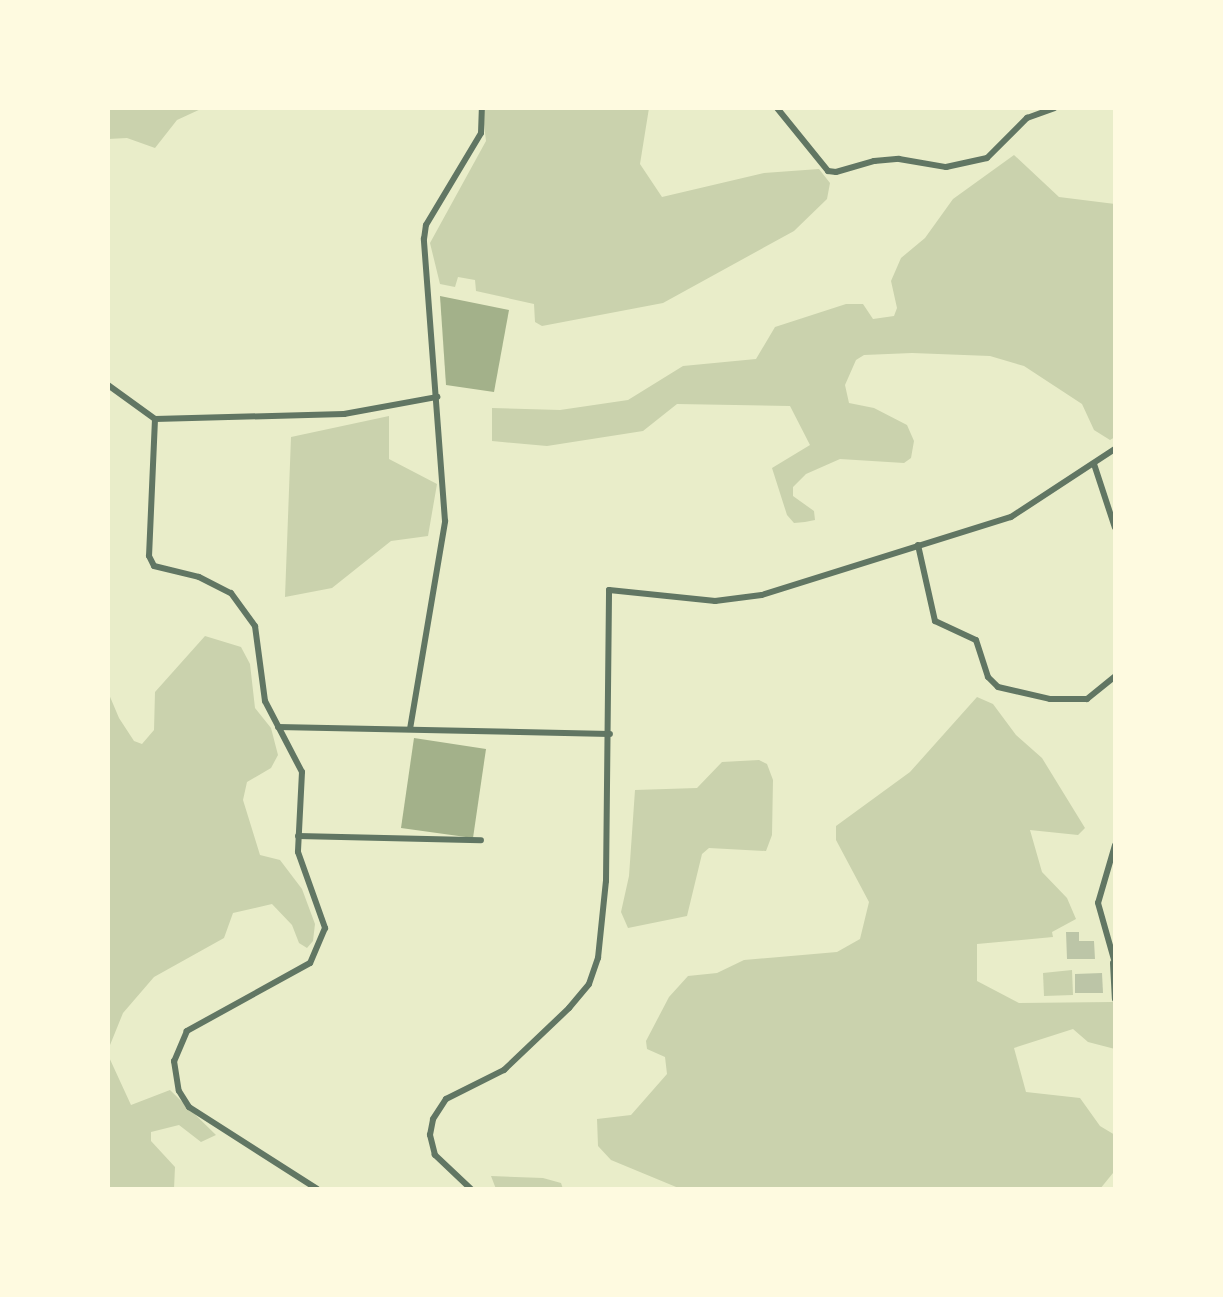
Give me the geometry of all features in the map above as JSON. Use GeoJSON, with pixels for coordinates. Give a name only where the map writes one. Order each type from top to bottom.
{"type":"FeatureCollection","features":[{"type":"Feature","properties":{"kind":"street"},"geometry":{"type":"LineString","coordinates":[[410,729],[445,521],[426,225],[481,133],[482,108]]}},
{"type":"Feature","properties":{"kind":"street"},"geometry":{"type":"LineString","coordinates":[[777,108],[828,171],[836,172],[874,161],[899,159],[946,167],[987,158],[1027,118],[1054,108]]}},
{"type":"Feature","properties":{"kind":"street"},"geometry":{"type":"LineString","coordinates":[[108,385],[155,419],[344,414],[437,397]]}},
{"type":"Feature","properties":{"kind":"street"},"geometry":{"type":"LineString","coordinates":[[155,419],[149,556],[154,566],[199,577],[231,593],[255,626],[265,701],[302,772],[298,852],[325,928],[322,946],[310,963],[187,1031],[174,1061],[179,1091],[189,1107],[317,1189]]}},
{"type":"Feature","properties":{"kind":"street"},"geometry":{"type":"LineString","coordinates":[[471,1189],[435,1155],[430,1135],[433,1119],[446,1099],[504,1070],[589,984],[598,958],[606,881],[610,734],[609,590],[715,601],[762,595],[1011,517],[1115,449]]}},
{"type":"Feature","properties":{"kind":"street"},"geometry":{"type":"LineString","coordinates":[[1094,464],[1115,528]]}},
{"type":"Feature","properties":{"kind":"street"},"geometry":{"type":"LineString","coordinates":[[918,545],[935,621],[976,640],[988,677],[998,687],[1050,699],[1087,699],[1115,676]]}},
{"type":"Feature","properties":{"kind":"street"},"geometry":{"type":"LineString","coordinates":[[278,727],[610,734]]}},
{"type":"Feature","properties":{"kind":"street"},"geometry":{"type":"LineString","coordinates":[[298,836],[481,840]]}},
{"type":"Feature","properties":{"kind":"street"},"geometry":{"type":"LineString","coordinates":[[1115,845],[1098,903],[1110,932],[1115,999]]}},
{"type":"Feature","properties":{"kind":"shaded area"},"geometry":{"type":"Polygon","coordinates":[[[108,108],[203,108],[177,120],[155,148],[127,138],[108,139],[108,108]]]}},
{"type":"Feature","properties":{"kind":"shaded area"},"geometry":{"type":"Polygon","coordinates":[[[482,108],[649,108],[640,164],[662,197],[764,173],[819,169],[830,183],[827,199],[794,231],[663,303],[542,326],[535,322],[534,304],[476,291],[475,280],[458,277],[455,287],[440,284],[430,243],[486,141],[482,108]]]}},
{"type":"Feature","properties":{"kind":"shaded area"},"geometry":{"type":"Polygon","coordinates":[[[1014,155],[1059,197],[1115,204],[1115,437],[1110,440],[1094,430],[1082,404],[1024,366],[990,356],[912,353],[864,355],[856,360],[845,385],[849,403],[874,408],[907,425],[914,441],[911,458],[904,463],[840,459],[806,474],[793,487],[793,496],[814,511],[815,520],[794,523],[787,515],[772,468],[810,445],[790,406],[677,404],[643,431],[547,446],[492,441],[492,408],[560,410],[628,400],[683,366],[756,359],[775,327],[846,304],[863,304],[873,319],[894,316],[897,308],[891,281],[901,258],[925,238],[953,199],[1014,155]]]}},
{"type":"Feature","properties":{"kind":"shaded area"},"geometry":{"type":"Polygon","coordinates":[[[440,296],[509,310],[494,392],[446,385],[440,296]]]}},
{"type":"Feature","properties":{"kind":"shaded area"},"geometry":{"type":"Polygon","coordinates":[[[389,416],[389,459],[437,484],[428,536],[391,541],[332,588],[285,597],[291,437],[389,416]]]}},
{"type":"Feature","properties":{"kind":"shaded area"},"geometry":{"type":"Polygon","coordinates":[[[205,636],[241,647],[250,664],[255,708],[271,728],[278,755],[271,768],[247,782],[243,800],[260,855],[280,860],[302,889],[315,924],[313,941],[307,948],[299,943],[292,925],[272,904],[233,913],[224,938],[154,977],[123,1013],[108,1050],[108,692],[119,718],[134,741],[142,744],[154,730],[155,692],[205,636]]]}},
{"type":"Feature","properties":{"kind":"shaded area"},"geometry":{"type":"Polygon","coordinates":[[[977,697],[993,704],[1016,735],[1042,758],[1085,828],[1078,835],[1030,830],[1042,872],[1067,898],[1076,919],[1052,932],[1053,937],[977,944],[977,981],[1019,1003],[1113,1002],[1115,1049],[1088,1042],[1073,1029],[1014,1048],[1026,1092],[1080,1098],[1100,1126],[1115,1135],[1113,1173],[1100,1189],[681,1189],[611,1160],[598,1146],[597,1119],[631,1115],[667,1074],[665,1057],[647,1049],[646,1041],[669,997],[688,976],[717,973],[744,960],[837,952],[860,939],[869,902],[836,840],[836,826],[910,772],[977,697]]]}},
{"type":"Feature","properties":{"kind":"shaded area"},"geometry":{"type":"Polygon","coordinates":[[[414,738],[486,749],[473,838],[401,828],[414,738]]]}},
{"type":"Feature","properties":{"kind":"shaded area"},"geometry":{"type":"Polygon","coordinates":[[[759,760],[767,764],[773,780],[772,835],[766,851],[709,848],[702,854],[687,916],[628,928],[621,912],[629,876],[635,790],[697,788],[722,762],[759,760]]]}},
{"type":"Feature","properties":{"kind":"shaded area"},"geometry":{"type":"Polygon","coordinates":[[[1072,970],[1073,995],[1044,996],[1043,973],[1072,970]]]}},
{"type":"Feature","properties":{"kind":"shaded area"},"geometry":{"type":"Polygon","coordinates":[[[108,1055],[131,1105],[170,1090],[216,1135],[201,1142],[179,1125],[151,1132],[151,1141],[175,1167],[174,1189],[108,1189],[108,1055]]]}},
{"type":"Feature","properties":{"kind":"shaded area"},"geometry":{"type":"Polygon","coordinates":[[[491,1176],[543,1178],[561,1183],[563,1189],[496,1189],[491,1176]]]}},
{"type":"Feature","properties":{"kind":"building"},"geometry":{"type":"Polygon","coordinates":[[[1066,932],[1079,932],[1079,941],[1094,941],[1095,959],[1067,959],[1066,932]]]}},
{"type":"Feature","properties":{"kind":"building"},"geometry":{"type":"Polygon","coordinates":[[[1102,973],[1103,993],[1075,993],[1075,974],[1102,973]]]}}]}
